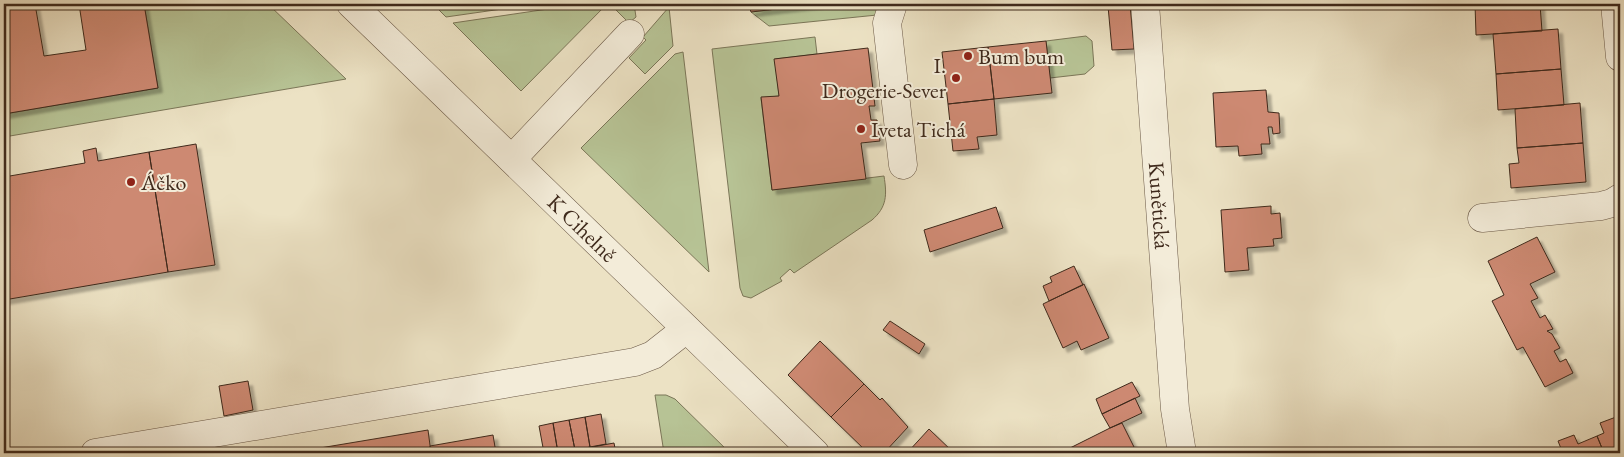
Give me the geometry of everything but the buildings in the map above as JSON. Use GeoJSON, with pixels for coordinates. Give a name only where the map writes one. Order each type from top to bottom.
{"type":"FeatureCollection","features":[{"type":"Feature","properties":{"kind":"street","name":"K Cihelně"},"geometry":{"type":"LineString","coordinates":[[351,4],[815,453]]}},
{"type":"Feature","properties":{"kind":"street"},"geometry":{"type":"LineString","coordinates":[[893,4],[887,23],[903,165]]}},
{"type":"Feature","properties":{"kind":"street","name":"Kunětická"},"geometry":{"type":"LineString","coordinates":[[1145,4],[1175,409],[1182,453]]}},
{"type":"Feature","properties":{"kind":"street"},"geometry":{"type":"LineString","coordinates":[[1615,4],[1620,57]]}},
{"type":"Feature","properties":{"kind":"street"},"geometry":{"type":"LineString","coordinates":[[512,159],[630,34]]}},
{"type":"Feature","properties":{"kind":"street"},"geometry":{"type":"LineString","coordinates":[[1482,218],[1602,206],[1620,198]]}},
{"type":"Feature","properties":{"kind":"street"},"geometry":{"type":"LineString","coordinates":[[95,453],[634,362],[653,355],[686,328]]}},
{"type":"Feature","properties":{"kind":"street","name":"Kunětická"},"geometry":{"type":"LineString","coordinates":[[1174,453],[1175,409]]}},
{"type":"Feature","properties":{"kind":"green space"},"geometry":{"type":"Polygon","coordinates":[[[144,4],[268,4],[346,79],[4,137],[4,114],[158,88],[144,4]]]}},
{"type":"Feature","properties":{"kind":"green space"},"geometry":{"type":"Polygon","coordinates":[[[441,4],[537,4],[446,17],[439,10],[441,4]]]}},
{"type":"Feature","properties":{"kind":"green space"},"geometry":{"type":"Polygon","coordinates":[[[582,4],[607,4],[521,91],[453,23],[582,4]]]}},
{"type":"Feature","properties":{"kind":"green space"},"geometry":{"type":"Polygon","coordinates":[[[610,4],[634,4],[636,17],[629,23],[610,4]]]}},
{"type":"Feature","properties":{"kind":"green space"},"geometry":{"type":"Polygon","coordinates":[[[819,4],[876,4],[877,15],[769,26],[751,12],[819,4]]]}},
{"type":"Feature","properties":{"kind":"green space"},"geometry":{"type":"Polygon","coordinates":[[[669,7],[673,46],[645,74],[629,58],[646,40],[643,37],[669,7]]]}},
{"type":"Feature","properties":{"kind":"green space"},"geometry":{"type":"Polygon","coordinates":[[[1086,36],[1092,41],[1094,66],[1085,74],[1050,78],[1046,41],[1086,36]]]}},
{"type":"Feature","properties":{"kind":"green space"},"geometry":{"type":"Polygon","coordinates":[[[815,37],[817,54],[775,59],[779,96],[761,98],[772,190],[884,176],[885,200],[881,210],[872,220],[794,273],[790,269],[780,278],[782,281],[751,298],[743,296],[740,288],[712,49],[815,37]]]}},
{"type":"Feature","properties":{"kind":"green space"},"geometry":{"type":"Polygon","coordinates":[[[683,52],[709,272],[581,148],[675,54],[683,52]]]}},
{"type":"Feature","properties":{"kind":"green space"},"geometry":{"type":"Polygon","coordinates":[[[655,395],[666,395],[675,399],[730,453],[664,453],[655,395]]]}},
{"type":"Feature","properties":{"kind":"place","name":"Bum bum"},"geometry":{"type":"Point","coordinates":[968,56]}},
{"type":"Feature","properties":{"kind":"place","name":"I. Drogerie-Sever"},"geometry":{"type":"Point","coordinates":[956,78]}},
{"type":"Feature","properties":{"kind":"place","name":"Iveta Tichá"},"geometry":{"type":"Point","coordinates":[861,129]}},
{"type":"Feature","properties":{"kind":"place","name":"Áčko"},"geometry":{"type":"Point","coordinates":[131,182]}}]}
